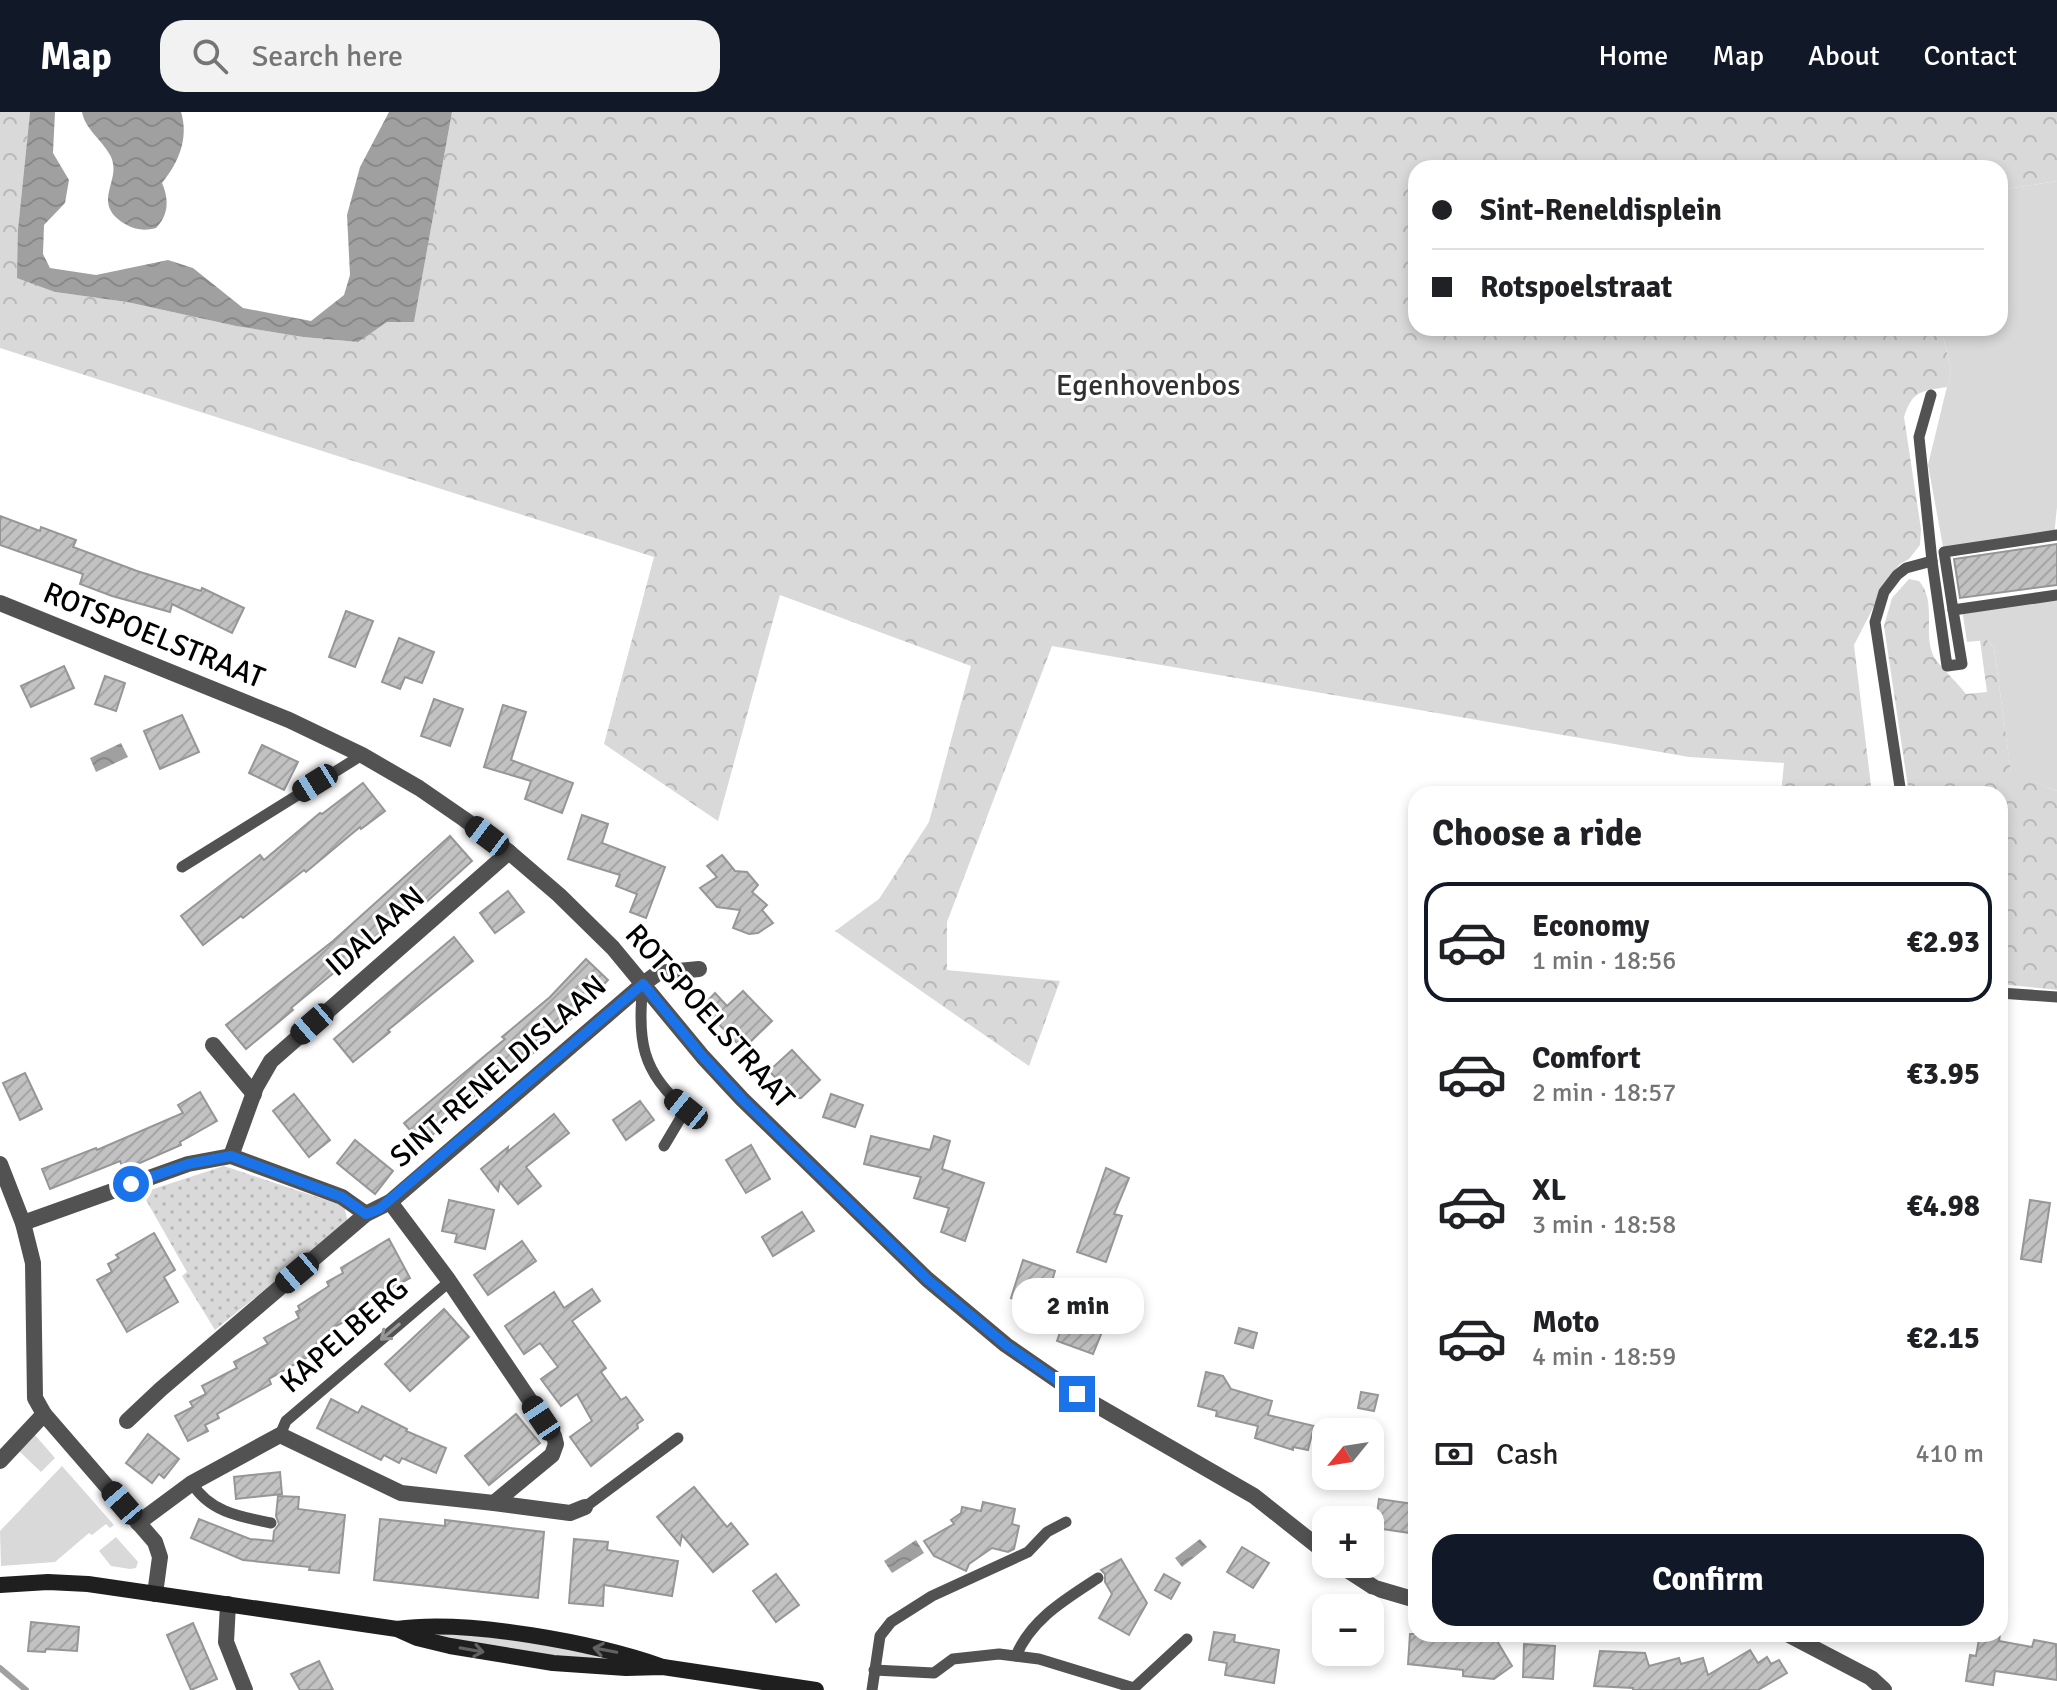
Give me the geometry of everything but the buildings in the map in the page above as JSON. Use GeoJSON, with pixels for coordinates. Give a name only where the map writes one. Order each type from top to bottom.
{"type":"FeatureCollection","features":[{"type":"Feature","properties":{"kind":"main road"},"geometry":{"type":"LineString","coordinates":[[0,1585],[48,1582],[88,1584],[397,1629],[417,1626],[546,1639],[629,1655],[663,1667],[816,1690]]}},
{"type":"Feature","properties":{"kind":"street","name":"ROTSPOELSTRAAT"},"geometry":{"type":"LineString","coordinates":[[0,603],[289,720],[362,755],[419,788],[509,852],[613,948],[703,1057],[753,1110],[927,1279],[1006,1345],[1077,1394],[1254,1496],[1312,1542]]}},
{"type":"Feature","properties":{"kind":"street","name":"IDALAAN"},"geometry":{"type":"LineString","coordinates":[[231,1156],[254,1094],[271,1061],[509,852]]}},
{"type":"Feature","properties":{"kind":"street"},"geometry":{"type":"LineString","coordinates":[[643,984],[658,973],[699,969]]}},
{"type":"Feature","properties":{"kind":"street","name":"SINT-RENELDISLAAN"},"geometry":{"type":"LineString","coordinates":[[127,1421],[366,1214],[390,1202],[643,984]]}},
{"type":"Feature","properties":{"kind":"street"},"geometry":{"type":"LineString","coordinates":[[213,1045],[254,1094]]}},
{"type":"Feature","properties":{"kind":"street"},"geometry":{"type":"LineString","coordinates":[[23,1223],[188,1164],[231,1156],[342,1197],[366,1214]]}},
{"type":"Feature","properties":{"kind":"street"},"geometry":{"type":"LineString","coordinates":[[0,1164],[23,1223],[33,1263],[35,1398],[44,1414],[155,1542],[159,1553],[155,1594]]}},
{"type":"Feature","properties":{"kind":"street","name":"KAPELBERG"},"geometry":{"type":"LineString","coordinates":[[390,1202],[449,1282],[554,1436],[556,1444],[552,1455],[494,1503]]}},
{"type":"Feature","properties":{"kind":"street"},"geometry":{"type":"LineString","coordinates":[[0,1461],[44,1414]]}},
{"type":"Feature","properties":{"kind":"street","name":"KAPELBERG"},"geometry":{"type":"LineString","coordinates":[[138,1523],[192,1483],[280,1435],[401,1493],[570,1513],[585,1507]]}},
{"type":"Feature","properties":{"kind":"street"},"geometry":{"type":"LineString","coordinates":[[1360,1578],[1375,1588],[1408,1598]]}},
{"type":"Feature","properties":{"kind":"street"},"geometry":{"type":"LineString","coordinates":[[228,1604],[226,1642],[245,1690]]}},
{"type":"Feature","properties":{"kind":"street"},"geometry":{"type":"LineString","coordinates":[[1802,1642],[1871,1678],[1884,1690]]}},
{"type":"Feature","properties":{"kind":"lane"},"geometry":{"type":"LineString","coordinates":[[1931,395],[1919,437],[1947,666],[1962,664],[1944,552],[2057,535]]}},
{"type":"Feature","properties":{"kind":"lane"},"geometry":{"type":"LineString","coordinates":[[1900,786],[1875,622],[1884,592],[1897,575],[1906,568],[1932,561]]}},
{"type":"Feature","properties":{"kind":"lane"},"geometry":{"type":"LineString","coordinates":[[1953,610],[2057,595]]}},
{"type":"Feature","properties":{"kind":"lane"},"geometry":{"type":"LineString","coordinates":[[182,867],[362,755]]}},
{"type":"Feature","properties":{"kind":"lane"},"geometry":{"type":"LineString","coordinates":[[643,984],[639,1019],[641,1046],[671,1097],[686,1109],[664,1146]]}},
{"type":"Feature","properties":{"kind":"lane"},"geometry":{"type":"LineString","coordinates":[[2008,994],[2057,997]]}},
{"type":"Feature","properties":{"kind":"lane","name":"KAPELBERG"},"geometry":{"type":"LineString","coordinates":[[280,1435],[286,1421],[449,1282]]}},
{"type":"Feature","properties":{"kind":"lane","name":"KAPELBERG"},"geometry":{"type":"LineString","coordinates":[[585,1507],[678,1438]]}},
{"type":"Feature","properties":{"kind":"lane"},"geometry":{"type":"LineString","coordinates":[[192,1483],[198,1493],[229,1515],[271,1523]]}},
{"type":"Feature","properties":{"kind":"lane"},"geometry":{"type":"LineString","coordinates":[[872,1690],[880,1636],[891,1622],[932,1596],[1028,1552],[1047,1532],[1066,1522]]}},
{"type":"Feature","properties":{"kind":"lane"},"geometry":{"type":"LineString","coordinates":[[1016,1656],[1024,1636],[1035,1625],[1098,1578]]}},
{"type":"Feature","properties":{"kind":"lane"},"geometry":{"type":"LineString","coordinates":[[874,1670],[934,1673],[953,1659],[999,1654],[1039,1659],[1134,1688],[1187,1639]]}},
{"type":"Feature","properties":{"kind":"green space","name":"Egenhovenbos"},"geometry":{"type":"Polygon","coordinates":[[[0,112],[30,112],[18,229],[55,292],[127,302],[236,326],[357,342],[387,322],[414,321],[452,112],[2057,112],[2057,181],[2008,189],[2008,160],[1408,160],[1408,336],[1943,336],[1951,370],[1947,387],[1914,397],[1904,417],[1921,529],[1920,545],[1889,577],[1854,645],[1871,786],[1782,786],[1784,763],[1689,757],[1052,646],[947,922],[947,970],[1060,981],[1029,1066],[835,931],[879,899],[929,822],[971,666],[780,595],[718,821],[604,744],[654,557],[0,348],[0,112]]]}},
{"type":"Feature","properties":{"kind":"green space"},"geometry":{"type":"Polygon","coordinates":[[[2057,181],[2057,507],[2054,536],[1944,552],[1928,465],[1951,370],[1943,336],[2008,336],[2008,189],[2057,181]]]}},
{"type":"Feature","properties":{"kind":"green space"},"geometry":{"type":"Polygon","coordinates":[[[1909,579],[1919,581],[1929,607],[1929,636],[1933,655],[1966,694],[1987,692],[1980,640],[1987,640],[1994,648],[2011,772],[2057,791],[2057,990],[2008,985],[2008,786],[1908,786],[1884,626],[1892,598],[1909,579]]]}},
{"type":"Feature","properties":{"kind":"green space"},"geometry":{"type":"Polygon","coordinates":[[[2057,590],[2057,791],[2011,773],[1994,648],[1987,640],[1967,642],[1962,609],[2057,590]]]}},
{"type":"Feature","properties":{"kind":"green space"},"geometry":{"type":"Polygon","coordinates":[[[224,1166],[344,1206],[348,1222],[215,1330],[182,1276],[187,1272],[146,1200],[147,1191],[224,1166]]]}},
{"type":"Feature","properties":{"kind":"green space"},"geometry":{"type":"Polygon","coordinates":[[[34,1434],[55,1458],[41,1472],[18,1450],[34,1434]]]}},
{"type":"Feature","properties":{"kind":"green space"},"geometry":{"type":"Polygon","coordinates":[[[62,1466],[114,1525],[110,1528],[106,1524],[92,1535],[89,1533],[55,1562],[1,1566],[0,1531],[62,1466]]]}},
{"type":"Feature","properties":{"kind":"green space"},"geometry":{"type":"Polygon","coordinates":[[[116,1537],[138,1562],[136,1568],[111,1566],[99,1551],[116,1537]]]}},
{"type":"Feature","properties":{"kind":"green space"},"geometry":{"type":"Polygon","coordinates":[[[429,1632],[562,1648],[606,1656],[608,1662],[493,1650],[429,1632]]]}},
{"type":"Feature","properties":{"kind":"water"},"geometry":{"type":"Polygon","coordinates":[[[30,112],[55,112],[53,153],[69,180],[65,203],[44,225],[43,254],[50,268],[96,275],[168,260],[193,268],[243,308],[311,321],[344,295],[350,275],[347,215],[360,167],[389,112],[452,112],[414,322],[387,322],[358,342],[303,337],[127,302],[55,292],[17,278],[18,229],[30,112]]]}},
{"type":"Feature","properties":{"kind":"water"},"geometry":{"type":"Polygon","coordinates":[[[82,112],[181,112],[183,140],[178,158],[162,183],[166,207],[156,228],[133,228],[115,216],[109,207],[113,164],[82,112]]]}},
{"type":"Feature","properties":{"kind":"water"},"geometry":{"type":"Polygon","coordinates":[[[121,743],[128,757],[96,772],[90,758],[121,743]]]}},
{"type":"Feature","properties":{"kind":"water"},"geometry":{"type":"Polygon","coordinates":[[[1200,1539],[1207,1547],[1182,1567],[1175,1558],[1200,1539]]]}},
{"type":"Feature","properties":{"kind":"water"},"geometry":{"type":"Polygon","coordinates":[[[916,1540],[924,1553],[892,1573],[884,1561],[916,1540]]]}},
{"type":"Feature","properties":{"kind":"waterway"},"geometry":{"type":"LineString","coordinates":[[0,1668],[26,1690]]}},
{"type":"Feature","properties":{"kind":"route"},"geometry":{"type":"LineString","coordinates":[[131,1184],[188,1164],[231,1156],[342,1197],[366,1214],[379,1209],[643,984],[742,1099],[927,1279],[1006,1345],[1077,1394]]}}]}
